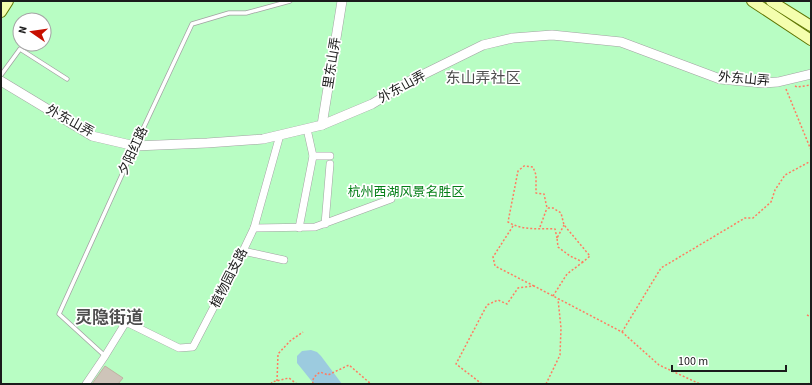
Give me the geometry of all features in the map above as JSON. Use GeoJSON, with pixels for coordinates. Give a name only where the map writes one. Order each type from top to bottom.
{"type":"FeatureCollection","features":[{"type":"Feature","properties":{"kind":"main road"},"geometry":{"type":"LineString","coordinates":[[1,12],[8,1]]}},
{"type":"Feature","properties":{"kind":"main road"},"geometry":{"type":"LineString","coordinates":[[752,1],[811,40]]}},
{"type":"Feature","properties":{"kind":"main road"},"geometry":{"type":"LineString","coordinates":[[772,1],[811,26]]}},
{"type":"Feature","properties":{"kind":"street","name":"里东山弄"},"geometry":{"type":"LineString","coordinates":[[322,125],[342,1]]}},
{"type":"Feature","properties":{"kind":"street","name":"外东山弄"},"geometry":{"type":"LineString","coordinates":[[1,81],[92,136],[135,146],[263,139],[322,125],[372,104],[410,82],[483,45],[513,38],[552,35],[621,42],[720,79],[763,83],[778,82],[811,74]]}},
{"type":"Feature","properties":{"kind":"street"},"geometry":{"type":"LineString","coordinates":[[299,228],[313,156],[307,129]]}},
{"type":"Feature","properties":{"kind":"street","name":"植物园支路"},"geometry":{"type":"LineString","coordinates":[[105,356],[126,322],[179,348],[193,347],[254,228],[280,135]]}},
{"type":"Feature","properties":{"kind":"street"},"geometry":{"type":"LineString","coordinates":[[313,156],[330,156]]}},
{"type":"Feature","properties":{"kind":"street"},"geometry":{"type":"LineString","coordinates":[[325,224],[330,164]]}},
{"type":"Feature","properties":{"kind":"street"},"geometry":{"type":"LineString","coordinates":[[254,228],[316,228],[391,199]]}},
{"type":"Feature","properties":{"kind":"street"},"geometry":{"type":"LineString","coordinates":[[243,251],[284,260]]}},
{"type":"Feature","properties":{"kind":"street"},"geometry":{"type":"LineString","coordinates":[[86,384],[105,356]]}},
{"type":"Feature","properties":{"kind":"lane","name":"夕阳红路"},"geometry":{"type":"LineString","coordinates":[[105,356],[59,314],[192,24],[229,13],[246,13],[290,1]]}},
{"type":"Feature","properties":{"kind":"lane"},"geometry":{"type":"LineString","coordinates":[[1,75],[20,49],[67,79]]}},
{"type":"Feature","properties":{"kind":"path"},"geometry":{"type":"LineString","coordinates":[[778,82],[797,87],[811,85]]}},
{"type":"Feature","properties":{"kind":"path"},"geometry":{"type":"LineString","coordinates":[[778,82],[786,89],[811,150]]}},
{"type":"Feature","properties":{"kind":"path"},"geometry":{"type":"LineString","coordinates":[[622,332],[661,268],[745,218],[753,218],[771,202],[775,190],[785,175],[811,161]]}},
{"type":"Feature","properties":{"kind":"path"},"geometry":{"type":"LineString","coordinates":[[540,228],[547,208],[544,194],[536,193],[536,175],[533,168],[524,166],[518,170],[508,222],[532,229],[555,229],[558,247],[570,256],[583,262]]}},
{"type":"Feature","properties":{"kind":"path"},"geometry":{"type":"LineString","coordinates":[[547,208],[553,208],[561,213],[564,225],[590,256],[567,274],[553,296]]}},
{"type":"Feature","properties":{"kind":"path"},"geometry":{"type":"LineString","coordinates":[[514,225],[493,257],[495,266],[622,332],[659,365],[700,384]]}},
{"type":"Feature","properties":{"kind":"path"},"geometry":{"type":"LineString","coordinates":[[557,238],[564,225]]}},
{"type":"Feature","properties":{"kind":"path"},"geometry":{"type":"LineString","coordinates":[[482,384],[456,364],[487,305],[498,300],[507,304],[518,288],[534,286]]}},
{"type":"Feature","properties":{"kind":"path"},"geometry":{"type":"LineString","coordinates":[[546,384],[560,355],[561,328],[558,299]]}},
{"type":"Feature","properties":{"kind":"path"},"geometry":{"type":"LineString","coordinates":[[807,315],[811,317]]}},
{"type":"Feature","properties":{"kind":"path"},"geometry":{"type":"LineString","coordinates":[[277,381],[278,354],[290,341],[303,332]]}},
{"type":"Feature","properties":{"kind":"path"},"geometry":{"type":"LineString","coordinates":[[313,384],[312,381],[314,376],[320,372],[328,375],[349,365],[371,384]]}},
{"type":"Feature","properties":{"kind":"path"},"geometry":{"type":"LineString","coordinates":[[271,384],[272,382],[289,378],[297,384]]}},
{"type":"Feature","properties":{"kind":"path"},"geometry":{"type":"LineString","coordinates":[[807,384],[811,383]]}},
{"type":"Feature","properties":{"kind":"green space","name":"杭州西湖风景名胜区"},"geometry":{"type":"Polygon","coordinates":[[[1,1],[811,1],[811,384],[1,384],[1,1]]]}},
{"type":"Feature","properties":{"kind":"water"},"geometry":{"type":"Polygon","coordinates":[[[311,350],[317,352],[321,356],[342,384],[314,384],[297,363],[297,356],[302,351],[311,350]]]}},
{"type":"Feature","properties":{"kind":"building"},"geometry":{"type":"Polygon","coordinates":[[[105,366],[123,378],[118,384],[92,384],[105,366]]]}},
{"type":"Feature","properties":{"kind":"district","name":"东山弄社区"},"geometry":{"type":"Point","coordinates":[483,78]}},
{"type":"Feature","properties":{"kind":"district","name":"灵隐街道"},"geometry":{"type":"Point","coordinates":[109,318]}}]}
